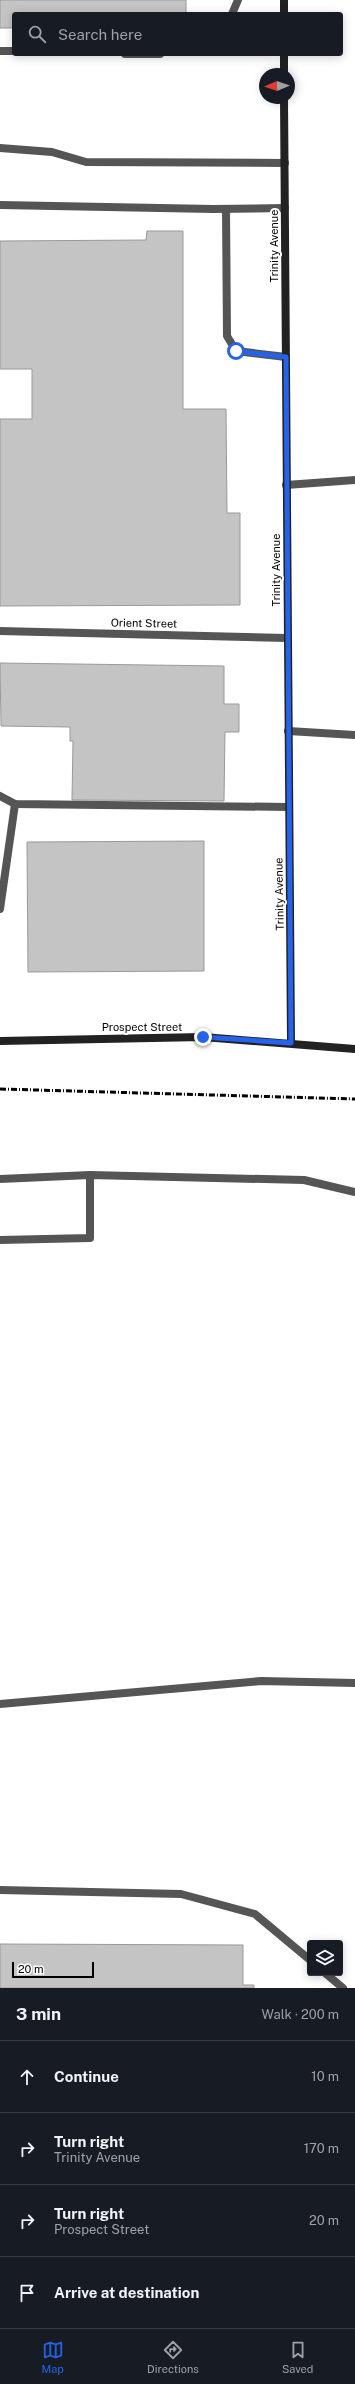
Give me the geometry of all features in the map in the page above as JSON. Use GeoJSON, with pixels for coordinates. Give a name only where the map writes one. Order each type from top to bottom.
{"type":"FeatureCollection","features":[{"type":"Feature","properties":{"kind":"street"},"geometry":{"type":"LineString","coordinates":[[233,12],[238,0]]}},
{"type":"Feature","properties":{"kind":"street"},"geometry":{"type":"LineString","coordinates":[[284,0],[284,12]]}},
{"type":"Feature","properties":{"kind":"street"},"geometry":{"type":"LineString","coordinates":[[0,50],[12,51]]}},
{"type":"Feature","properties":{"kind":"street"},"geometry":{"type":"LineString","coordinates":[[284,56],[284,68]]}},
{"type":"Feature","properties":{"kind":"street","name":"Trinity Avenue"},"geometry":{"type":"LineString","coordinates":[[284,104],[291,1043]]}},
{"type":"Feature","properties":{"kind":"street"},"geometry":{"type":"LineString","coordinates":[[0,148],[52,152],[86,162],[285,163]]}},
{"type":"Feature","properties":{"kind":"street"},"geometry":{"type":"LineString","coordinates":[[0,205],[226,209],[285,208]]}},
{"type":"Feature","properties":{"kind":"street"},"geometry":{"type":"LineString","coordinates":[[226,209],[227,336],[236,351],[286,357]]}},
{"type":"Feature","properties":{"kind":"street"},"geometry":{"type":"LineString","coordinates":[[286,485],[355,480]]}},
{"type":"Feature","properties":{"kind":"street","name":"Orient Street"},"geometry":{"type":"LineString","coordinates":[[0,631],[287,638]]}},
{"type":"Feature","properties":{"kind":"street"},"geometry":{"type":"LineString","coordinates":[[288,731],[355,735]]}},
{"type":"Feature","properties":{"kind":"street"},"geometry":{"type":"LineString","coordinates":[[0,796],[15,804],[289,807]]}},
{"type":"Feature","properties":{"kind":"street"},"geometry":{"type":"LineString","coordinates":[[0,909],[15,804]]}},
{"type":"Feature","properties":{"kind":"street","name":"Prospect Street"},"geometry":{"type":"LineString","coordinates":[[0,1041],[203,1037],[355,1049]]}},
{"type":"Feature","properties":{"kind":"street"},"geometry":{"type":"LineString","coordinates":[[0,1179],[90,1175],[304,1180],[355,1192]]}},
{"type":"Feature","properties":{"kind":"street"},"geometry":{"type":"LineString","coordinates":[[0,1240],[90,1238],[90,1175]]}},
{"type":"Feature","properties":{"kind":"street"},"geometry":{"type":"LineString","coordinates":[[0,1704],[261,1681],[355,1684]]}},
{"type":"Feature","properties":{"kind":"street"},"geometry":{"type":"LineString","coordinates":[[0,1890],[181,1894],[255,1914],[307,1957]]}},
{"type":"Feature","properties":{"kind":"street"},"geometry":{"type":"LineString","coordinates":[[329,1976],[343,1988]]}},
{"type":"Feature","properties":{"kind":"building"},"geometry":{"type":"Polygon","coordinates":[[[0,0],[186,0],[186,12],[12,12],[12,28],[0,28],[0,0]]]}},
{"type":"Feature","properties":{"kind":"building"},"geometry":{"type":"Polygon","coordinates":[[[147,231],[183,231],[183,409],[226,409],[227,513],[240,513],[240,605],[0,606],[0,419],[32,419],[32,369],[0,369],[0,241],[146,240],[147,231]]]}},
{"type":"Feature","properties":{"kind":"building"},"geometry":{"type":"Polygon","coordinates":[[[0,663],[224,666],[224,704],[239,704],[239,732],[225,732],[224,801],[72,800],[73,741],[70,741],[70,727],[1,726],[0,663]]]}},
{"type":"Feature","properties":{"kind":"building"},"geometry":{"type":"Polygon","coordinates":[[[204,841],[204,971],[28,972],[27,842],[204,841]]]}},
{"type":"Feature","properties":{"kind":"building"},"geometry":{"type":"Polygon","coordinates":[[[0,1944],[243,1945],[243,1985],[254,1985],[254,1988],[0,1988],[0,1944]]]}},
{"type":"Feature","properties":{"kind":"railway"},"geometry":{"type":"LineString","coordinates":[[0,1089],[355,1099]]}},
{"type":"Feature","properties":{"kind":"route"},"geometry":{"type":"LineString","coordinates":[[203,1037],[291,1043],[286,357],[236,351]]}}]}
